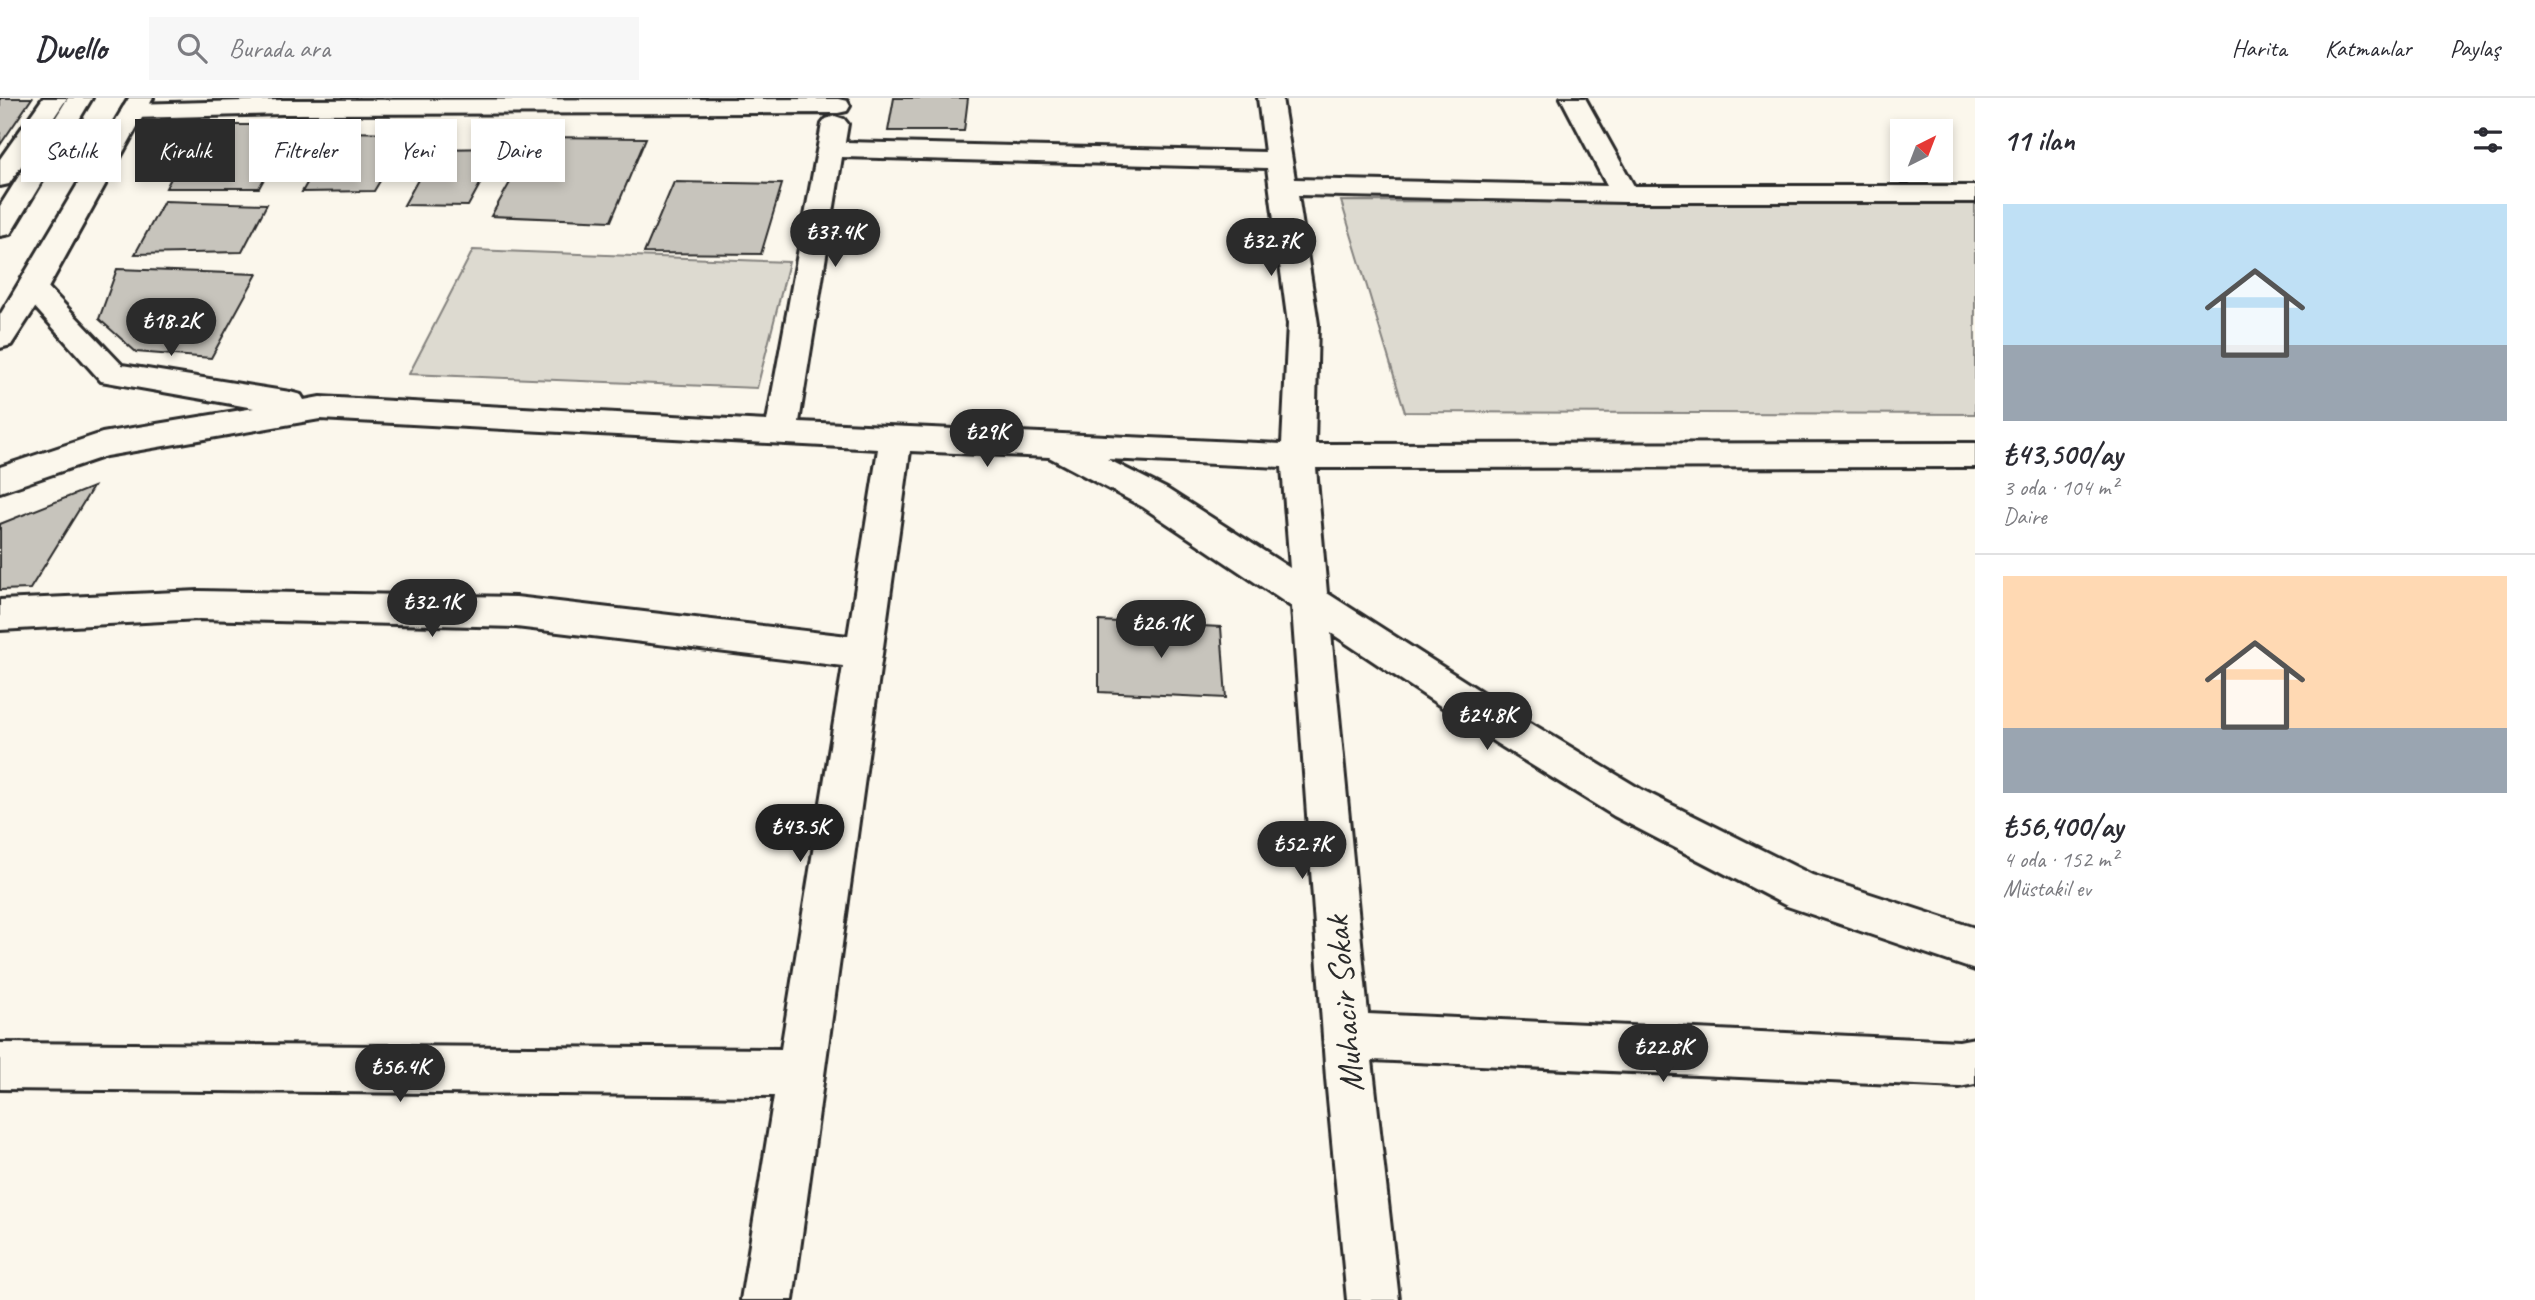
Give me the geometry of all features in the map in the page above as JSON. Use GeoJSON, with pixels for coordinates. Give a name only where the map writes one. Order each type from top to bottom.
{"type":"FeatureCollection","features":[{"type":"Feature","properties":{"kind":"street"},"geometry":{"type":"LineString","coordinates":[[0,178],[55,98]]}},
{"type":"Feature","properties":{"kind":"street"},"geometry":{"type":"LineString","coordinates":[[0,226],[80,98]]}},
{"type":"Feature","properties":{"kind":"street","name":"Muhacir Sokak"},"geometry":{"type":"LineString","coordinates":[[1269,98],[1304,324],[1298,456],[1347,1036],[1373,1300]]}},
{"type":"Feature","properties":{"kind":"street"},"geometry":{"type":"LineString","coordinates":[[1573,98],[1625,194]]}},
{"type":"Feature","properties":{"kind":"street"},"geometry":{"type":"LineString","coordinates":[[0,338],[33,288],[137,105],[839,102],[781,432]]}},
{"type":"Feature","properties":{"kind":"street"},"geometry":{"type":"LineString","coordinates":[[831,149],[1625,194],[1975,194]]}},
{"type":"Feature","properties":{"kind":"street"},"geometry":{"type":"LineString","coordinates":[[33,288],[112,374],[320,408],[1298,456],[1975,456]]}},
{"type":"Feature","properties":{"kind":"street"},"geometry":{"type":"LineString","coordinates":[[0,480],[102,445],[320,408]]}},
{"type":"Feature","properties":{"kind":"street"},"geometry":{"type":"LineString","coordinates":[[767,1300],[896,438]]}},
{"type":"Feature","properties":{"kind":"street"},"geometry":{"type":"LineString","coordinates":[[1051,445],[1155,498],[1510,732],[1628,803],[1802,892],[1975,949]]}},
{"type":"Feature","properties":{"kind":"street"},"geometry":{"type":"LineString","coordinates":[[0,615],[199,605],[516,612],[864,653]]}},
{"type":"Feature","properties":{"kind":"street"},"geometry":{"type":"LineString","coordinates":[[1347,1036],[1959,1064],[1975,1061]]}},
{"type":"Feature","properties":{"kind":"street"},"geometry":{"type":"LineString","coordinates":[[0,1066],[801,1073]]}},
{"type":"Feature","properties":{"kind":"shaded area"},"geometry":{"type":"Polygon","coordinates":[[[1341,201],[1975,202],[1975,414],[1405,412],[1341,201]]]}},
{"type":"Feature","properties":{"kind":"shaded area"},"geometry":{"type":"Polygon","coordinates":[[[473,250],[789,262],[757,388],[409,374],[473,250]]]}},
{"type":"Feature","properties":{"kind":"building"},"geometry":{"type":"Polygon","coordinates":[[[0,98],[32,98],[0,145],[0,98]]]}},
{"type":"Feature","properties":{"kind":"building"},"geometry":{"type":"Polygon","coordinates":[[[894,98],[968,98],[964,131],[888,131],[894,98]]]}},
{"type":"Feature","properties":{"kind":"building"},"geometry":{"type":"Polygon","coordinates":[[[235,125],[249,125],[249,182],[262,182],[259,188],[166,188],[169,182],[235,182],[235,125]]]}},
{"type":"Feature","properties":{"kind":"building"},"geometry":{"type":"Polygon","coordinates":[[[361,132],[375,133],[375,182],[379,182],[374,191],[302,192],[308,182],[361,182],[361,132]]]}},
{"type":"Feature","properties":{"kind":"building"},"geometry":{"type":"Polygon","coordinates":[[[565,137],[646,138],[611,221],[491,216],[510,182],[565,182],[565,137]]]}},
{"type":"Feature","properties":{"kind":"building"},"geometry":{"type":"Polygon","coordinates":[[[471,148],[471,182],[481,182],[468,206],[404,205],[417,182],[457,182],[457,149],[471,148]]]}},
{"type":"Feature","properties":{"kind":"building"},"geometry":{"type":"Polygon","coordinates":[[[674,182],[782,184],[761,254],[644,253],[674,182]]]}},
{"type":"Feature","properties":{"kind":"building"},"geometry":{"type":"Polygon","coordinates":[[[164,201],[267,204],[242,252],[135,254],[164,201]]]}},
{"type":"Feature","properties":{"kind":"building"},"geometry":{"type":"Polygon","coordinates":[[[117,269],[257,274],[211,358],[136,352],[99,319],[117,269]]]}},
{"type":"Feature","properties":{"kind":"building"},"geometry":{"type":"Polygon","coordinates":[[[93,487],[30,589],[0,590],[0,524],[93,487]]]}},
{"type":"Feature","properties":{"kind":"building"},"geometry":{"type":"Polygon","coordinates":[[[1099,621],[1221,627],[1226,698],[1099,692],[1099,621]]]}}]}
